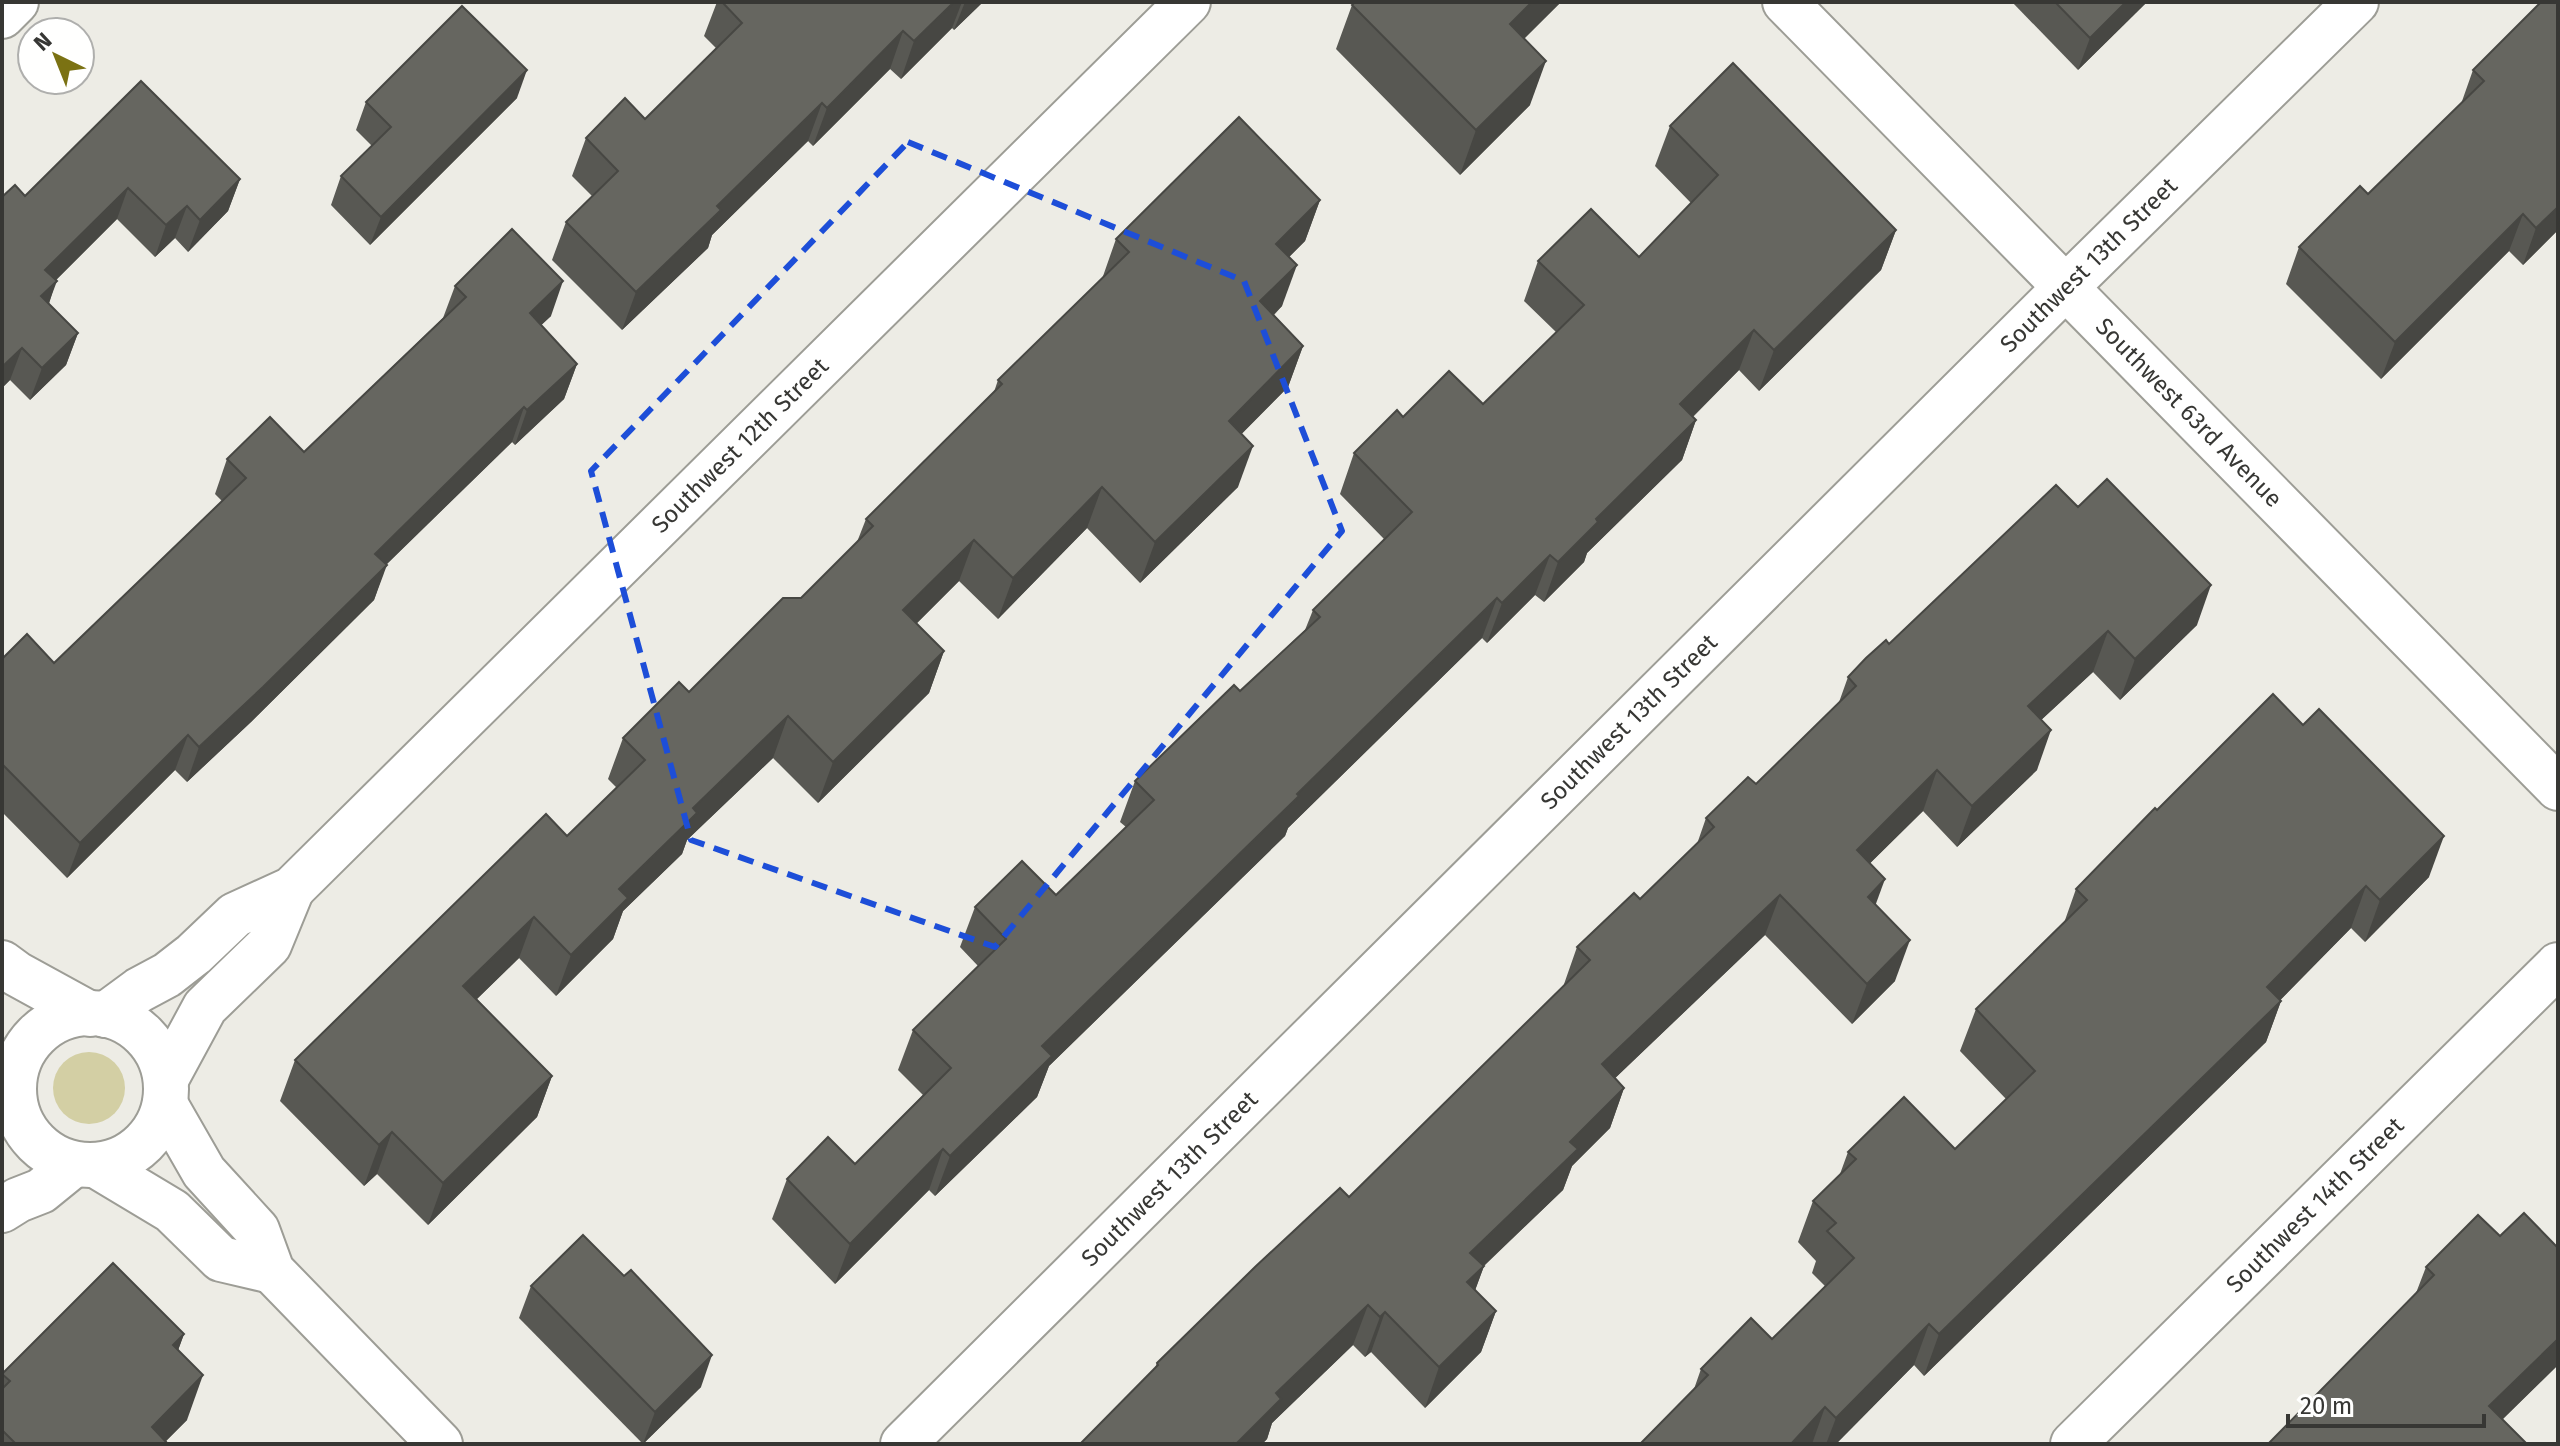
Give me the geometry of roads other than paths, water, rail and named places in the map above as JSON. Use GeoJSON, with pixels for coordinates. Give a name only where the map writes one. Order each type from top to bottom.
{"type":"FeatureCollection","features":[{"type":"Feature","properties":{"kind":"street"},"geometry":{"type":"LineString","coordinates":[[2,16],[16,2]]}},
{"type":"Feature","properties":{"kind":"street","name":"Southwest 12th Street"},"geometry":{"type":"LineString","coordinates":[[97,1014],[176,968],[235,915],[292,889],[1188,2]]}},
{"type":"Feature","properties":{"kind":"street","name":"Southwest 63rd Avenue"},"geometry":{"type":"LineString","coordinates":[[1785,2],[2558,788]]}},
{"type":"Feature","properties":{"kind":"street","name":"Southwest 13th Street"},"geometry":{"type":"LineString","coordinates":[[903,1444],[2356,2]]}},
{"type":"Feature","properties":{"kind":"street","name":"Southwest 12th Street"},"geometry":{"type":"LineString","coordinates":[[166,1092],[205,1007],[269,945],[292,889]]}},
{"type":"Feature","properties":{"kind":"street"},"geometry":{"type":"LineString","coordinates":[[2,963],[36,985],[97,1014],[132,1025],[144,1035],[159,1055],[166,1092],[204,1172],[257,1230],[272,1271],[440,1444]]}},
{"type":"Feature","properties":{"kind":"street","name":"Southwest 14th Street"},"geometry":{"type":"LineString","coordinates":[[2073,1444],[2558,965]]}},
{"type":"Feature","properties":{"kind":"street"},"geometry":{"type":"LineString","coordinates":[[97,1014],[62,1019],[37,1035],[21,1059],[8,1094],[25,1130],[52,1156],[85,1165],[172,1211],[221,1259],[272,1271]]}},
{"type":"Feature","properties":{"kind":"street"},"geometry":{"type":"LineString","coordinates":[[2,1210],[85,1165],[120,1160],[140,1147],[156,1128],[166,1092]]}}]}
